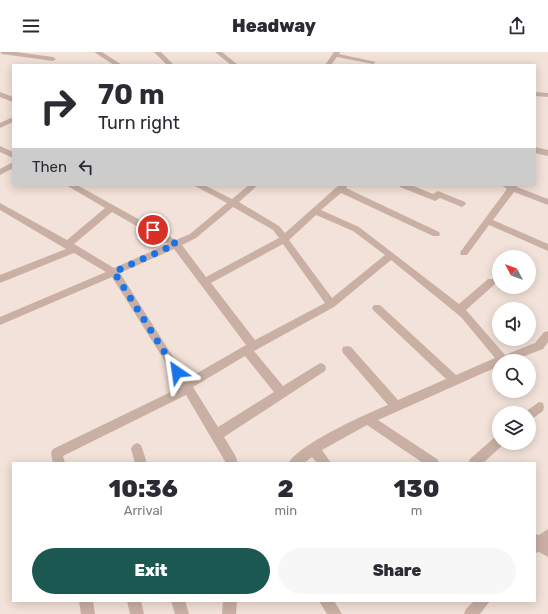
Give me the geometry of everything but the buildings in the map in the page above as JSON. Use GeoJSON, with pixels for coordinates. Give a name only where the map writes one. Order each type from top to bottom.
{"type":"FeatureCollection","features":[{"type":"Feature","properties":{"kind":"street"},"geometry":{"type":"LineString","coordinates":[[2,52],[53,59]]}},
{"type":"Feature","properties":{"kind":"street"},"geometry":{"type":"LineString","coordinates":[[97,52],[117,64]]}},
{"type":"Feature","properties":{"kind":"street"},"geometry":{"type":"LineString","coordinates":[[157,52],[170,64]]}},
{"type":"Feature","properties":{"kind":"street"},"geometry":{"type":"LineString","coordinates":[[218,52],[234,64]]}},
{"type":"Feature","properties":{"kind":"street"},"geometry":{"type":"LineString","coordinates":[[329,64],[336,53],[373,62]]}},
{"type":"Feature","properties":{"kind":"street"},"geometry":{"type":"LineString","coordinates":[[0,94],[12,100]]}},
{"type":"Feature","properties":{"kind":"street"},"geometry":{"type":"LineString","coordinates":[[536,94],[548,95]]}},
{"type":"Feature","properties":{"kind":"street"},"geometry":{"type":"LineString","coordinates":[[0,126],[12,120]]}},
{"type":"Feature","properties":{"kind":"street"},"geometry":{"type":"LineString","coordinates":[[0,149],[12,155]]}},
{"type":"Feature","properties":{"kind":"street"},"geometry":{"type":"LineString","coordinates":[[536,150],[548,153]]}},
{"type":"Feature","properties":{"kind":"street"},"geometry":{"type":"LineString","coordinates":[[0,172],[12,166]]}},
{"type":"Feature","properties":{"kind":"street"},"geometry":{"type":"LineString","coordinates":[[72,186],[176,244],[205,282],[282,393]]}},
{"type":"Feature","properties":{"kind":"street"},"geometry":{"type":"LineString","coordinates":[[199,186],[233,202],[276,228],[283,240],[331,304]]}},
{"type":"Feature","properties":{"kind":"street"},"geometry":{"type":"LineString","coordinates":[[0,321],[193,236],[253,186]]}},
{"type":"Feature","properties":{"kind":"street"},"geometry":{"type":"LineString","coordinates":[[405,186],[435,198],[438,194],[462,204]]}},
{"type":"Feature","properties":{"kind":"street"},"geometry":{"type":"LineString","coordinates":[[464,253],[488,221],[510,186],[548,202]]}},
{"type":"Feature","properties":{"kind":"street"},"geometry":{"type":"LineString","coordinates":[[205,282],[283,240],[342,187],[436,234]]}},
{"type":"Feature","properties":{"kind":"street"},"geometry":{"type":"LineString","coordinates":[[0,206],[114,272],[187,387],[231,462]]}},
{"type":"Feature","properties":{"kind":"street"},"geometry":{"type":"LineString","coordinates":[[0,279],[71,247],[112,207]]}},
{"type":"Feature","properties":{"kind":"street"},"geometry":{"type":"LineString","coordinates":[[316,210],[356,229],[391,255],[459,310],[495,354]]}},
{"type":"Feature","properties":{"kind":"street"},"geometry":{"type":"LineString","coordinates":[[488,221],[548,248]]}},
{"type":"Feature","properties":{"kind":"street"},"geometry":{"type":"LineString","coordinates":[[59,462],[57,453],[187,387],[250,348],[331,304],[391,255]]}},
{"type":"Feature","properties":{"kind":"street"},"geometry":{"type":"LineString","coordinates":[[459,310],[491,282]]}},
{"type":"Feature","properties":{"kind":"street"},"geometry":{"type":"LineString","coordinates":[[377,308],[454,380]]}},
{"type":"Feature","properties":{"kind":"street"},"geometry":{"type":"LineString","coordinates":[[519,354],[539,346],[548,335]]}},
{"type":"Feature","properties":{"kind":"street"},"geometry":{"type":"LineString","coordinates":[[347,350],[396,406]]}},
{"type":"Feature","properties":{"kind":"street"},"geometry":{"type":"LineString","coordinates":[[296,462],[313,449],[367,419],[492,365]]}},
{"type":"Feature","properties":{"kind":"street"},"geometry":{"type":"LineString","coordinates":[[216,435],[321,368]]}},
{"type":"Feature","properties":{"kind":"street"},"geometry":{"type":"LineString","coordinates":[[536,410],[539,407]]}},
{"type":"Feature","properties":{"kind":"street"},"geometry":{"type":"LineString","coordinates":[[367,419],[432,462]]}},
{"type":"Feature","properties":{"kind":"street"},"geometry":{"type":"LineString","coordinates":[[475,462],[492,447]]}},
{"type":"Feature","properties":{"kind":"street"},"geometry":{"type":"LineString","coordinates":[[137,449],[141,462]]}},
{"type":"Feature","properties":{"kind":"street"},"geometry":{"type":"LineString","coordinates":[[313,449],[324,462]]}},
{"type":"Feature","properties":{"kind":"street"},"geometry":{"type":"LineString","coordinates":[[86,602],[88,614]]}},
{"type":"Feature","properties":{"kind":"street"},"geometry":{"type":"LineString","coordinates":[[134,602],[137,614]]}},
{"type":"Feature","properties":{"kind":"street"},"geometry":{"type":"LineString","coordinates":[[178,602],[182,614]]}},
{"type":"Feature","properties":{"kind":"street"},"geometry":{"type":"LineString","coordinates":[[229,614],[230,602]]}},
{"type":"Feature","properties":{"kind":"street"},"geometry":{"type":"LineString","coordinates":[[327,602],[335,614]]}},
{"type":"Feature","properties":{"kind":"street"},"geometry":{"type":"LineString","coordinates":[[471,614],[483,602]]}},
{"type":"Feature","properties":{"kind":"route"},"geometry":{"type":"LineString","coordinates":[[153,230],[176,244],[114,272],[177,372]]}}]}
